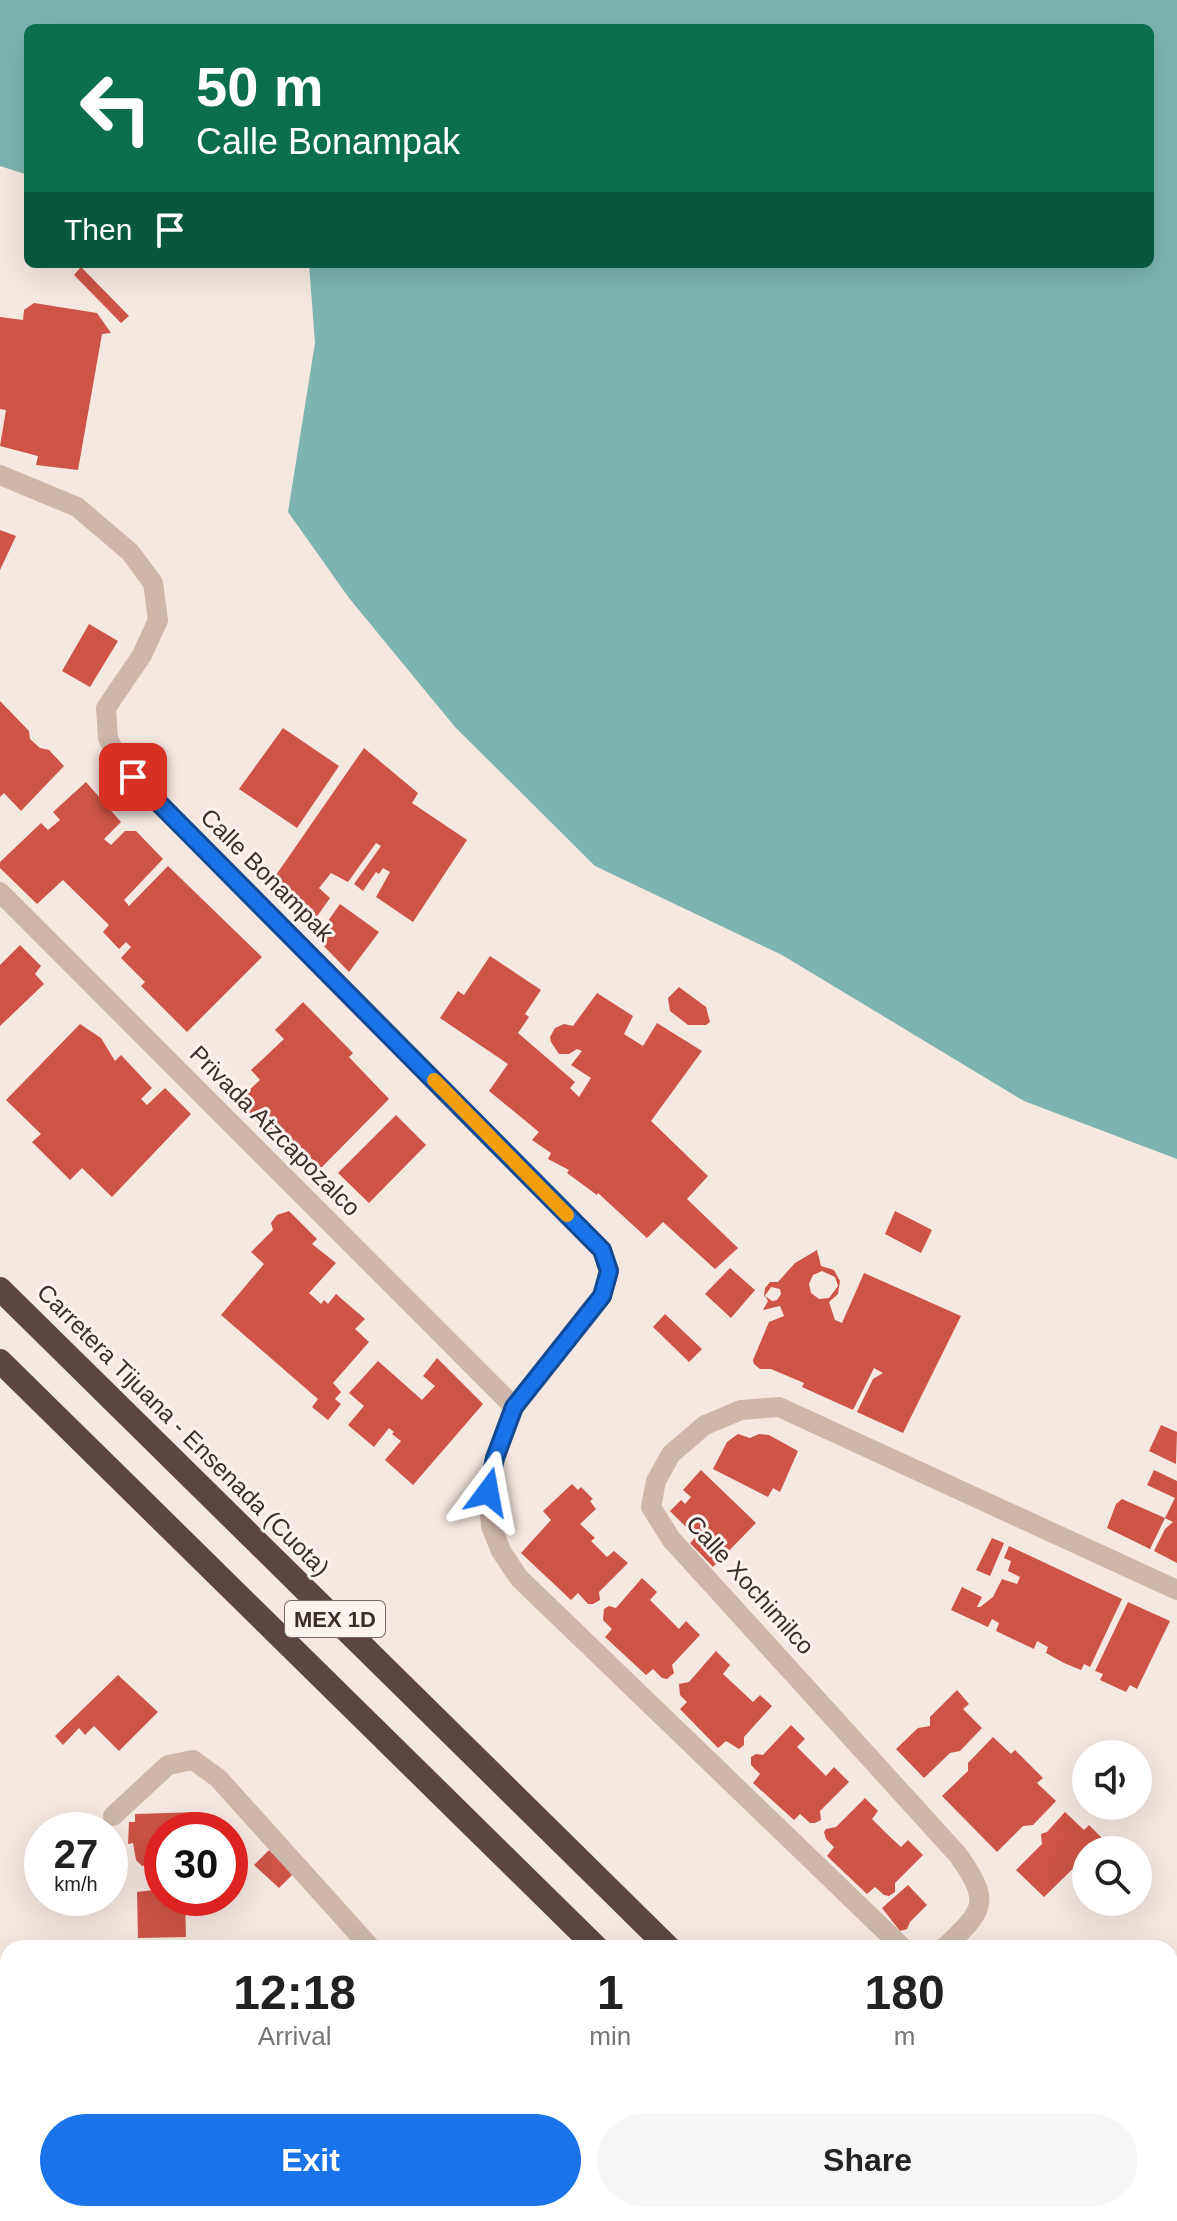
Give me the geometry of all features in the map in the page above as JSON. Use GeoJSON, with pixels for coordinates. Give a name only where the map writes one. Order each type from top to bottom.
{"type":"FeatureCollection","features":[{"type":"Feature","properties":{"kind":"highway","name":"Carretera Tijuana - Ensenada (Cuota)"},"geometry":{"type":"LineString","coordinates":[[0,1289],[661,1940]]}},
{"type":"Feature","properties":{"kind":"highway","name":"MEX 1D"},"geometry":{"type":"LineString","coordinates":[[0,1361],[589,1940]]}},
{"type":"Feature","properties":{"kind":"street","name":"Calle Bonampak"},"geometry":{"type":"LineString","coordinates":[[0,475],[77,507],[130,552],[153,583],[158,620],[142,655],[106,708],[108,738],[121,765],[602,1250],[609,1271],[602,1296],[514,1407]]}},
{"type":"Feature","properties":{"kind":"street","name":"Privada Atzcapozalco"},"geometry":{"type":"LineString","coordinates":[[0,892],[514,1407]]}},
{"type":"Feature","properties":{"kind":"street"},"geometry":{"type":"LineString","coordinates":[[514,1407],[495,1458],[488,1492],[491,1526],[501,1551],[519,1578],[895,1940]]}},
{"type":"Feature","properties":{"kind":"street","name":"Calle Xochimilco"},"geometry":{"type":"LineString","coordinates":[[952,1940],[977,1914],[981,1896],[973,1875],[671,1539],[651,1507],[656,1481],[671,1454],[705,1425],[741,1410],[779,1407],[1177,1590]]}},
{"type":"Feature","properties":{"kind":"street"},"geometry":{"type":"LineString","coordinates":[[117,1812],[168,1765],[193,1760],[218,1778],[364,1940]]}},
{"type":"Feature","properties":{"kind":"water"},"geometry":{"type":"Polygon","coordinates":[[[0,0],[1177,0],[1177,1159],[1024,1101],[782,955],[595,866],[455,727],[349,598],[288,512],[315,343],[309,268],[1154,268],[1154,24],[24,24],[24,174],[0,166],[0,0]]]}},
{"type":"Feature","properties":{"kind":"building"},"geometry":{"type":"Polygon","coordinates":[[[82,268],[129,316],[121,323],[74,275],[82,268]]]}},
{"type":"Feature","properties":{"kind":"building"},"geometry":{"type":"Polygon","coordinates":[[[34,303],[97,313],[111,333],[102,334],[78,470],[36,465],[38,456],[0,446],[6,410],[0,409],[0,317],[23,320],[24,310],[34,303]]]}},
{"type":"Feature","properties":{"kind":"building"},"geometry":{"type":"Polygon","coordinates":[[[0,530],[16,536],[0,570],[0,530]]]}},
{"type":"Feature","properties":{"kind":"building"},"geometry":{"type":"Polygon","coordinates":[[[89,624],[118,641],[90,687],[62,671],[89,624]]]}},
{"type":"Feature","properties":{"kind":"building"},"geometry":{"type":"Polygon","coordinates":[[[0,701],[29,731],[30,739],[40,748],[49,750],[64,766],[21,811],[4,793],[0,797],[0,701]]]}},
{"type":"Feature","properties":{"kind":"building"},"geometry":{"type":"Polygon","coordinates":[[[283,728],[339,766],[297,828],[239,789],[283,728]]]}},
{"type":"Feature","properties":{"kind":"building"},"geometry":{"type":"Polygon","coordinates":[[[364,748],[418,793],[412,803],[467,840],[413,922],[376,897],[390,872],[383,868],[379,874],[376,872],[363,891],[354,884],[381,846],[376,843],[348,882],[331,873],[319,888],[330,898],[308,929],[267,888],[364,748]]]}},
{"type":"Feature","properties":{"kind":"building"},"geometry":{"type":"Polygon","coordinates":[[[86,782],[121,822],[104,839],[111,845],[125,831],[136,831],[163,859],[124,900],[129,906],[168,866],[262,957],[187,1032],[141,986],[145,982],[121,958],[131,947],[126,942],[119,949],[103,932],[109,925],[63,880],[37,904],[0,868],[0,862],[41,823],[48,830],[60,820],[53,812],[86,782]]]}},
{"type":"Feature","properties":{"kind":"building"},"geometry":{"type":"Polygon","coordinates":[[[340,904],[379,932],[349,972],[316,938],[340,904]]]}},
{"type":"Feature","properties":{"kind":"building"},"geometry":{"type":"Polygon","coordinates":[[[20,945],[41,966],[35,974],[44,984],[0,1026],[0,965],[20,945]]]}},
{"type":"Feature","properties":{"kind":"building"},"geometry":{"type":"Polygon","coordinates":[[[490,956],[541,990],[525,1014],[529,1017],[518,1033],[575,1082],[570,1088],[579,1097],[591,1078],[571,1065],[582,1051],[577,1049],[569,1054],[559,1054],[550,1037],[555,1028],[564,1024],[573,1026],[597,993],[633,1016],[624,1034],[643,1046],[657,1023],[702,1051],[651,1121],[708,1176],[687,1199],[738,1248],[715,1269],[663,1222],[647,1238],[598,1193],[567,1173],[569,1170],[548,1159],[551,1153],[532,1140],[539,1132],[489,1091],[508,1064],[440,1018],[458,991],[464,995],[490,956]]]}},
{"type":"Feature","properties":{"kind":"building"},"geometry":{"type":"Polygon","coordinates":[[[679,987],[706,1007],[710,1022],[706,1025],[688,1025],[670,1011],[668,998],[679,987]]]}},
{"type":"Feature","properties":{"kind":"building"},"geometry":{"type":"Polygon","coordinates":[[[303,1002],[353,1053],[349,1057],[389,1099],[321,1168],[277,1124],[268,1133],[237,1101],[260,1080],[251,1070],[284,1039],[275,1030],[303,1002]]]}},
{"type":"Feature","properties":{"kind":"building"},"geometry":{"type":"Polygon","coordinates":[[[80,1024],[101,1038],[115,1061],[121,1055],[152,1088],[141,1099],[147,1105],[165,1088],[191,1114],[112,1197],[82,1168],[70,1180],[32,1142],[41,1134],[6,1100],[80,1024]]]}},
{"type":"Feature","properties":{"kind":"building"},"geometry":{"type":"Polygon","coordinates":[[[396,1115],[426,1145],[369,1203],[338,1173],[396,1115]]]}},
{"type":"Feature","properties":{"kind":"building"},"geometry":{"type":"Polygon","coordinates":[[[289,1211],[317,1239],[312,1244],[336,1263],[309,1293],[321,1304],[324,1300],[328,1304],[336,1294],[365,1319],[355,1329],[369,1342],[333,1383],[341,1392],[335,1399],[341,1404],[328,1420],[312,1407],[318,1399],[221,1315],[264,1264],[251,1252],[273,1230],[271,1223],[277,1215],[289,1211]]]}},
{"type":"Feature","properties":{"kind":"building"},"geometry":{"type":"Polygon","coordinates":[[[895,1211],[932,1230],[921,1253],[885,1234],[895,1211]]]}},
{"type":"Feature","properties":{"kind":"building"},"geometry":{"type":"Polygon","coordinates":[[[817,1250],[821,1266],[834,1270],[840,1281],[838,1294],[829,1302],[835,1320],[842,1323],[864,1273],[961,1316],[903,1433],[857,1412],[873,1379],[883,1373],[874,1368],[853,1410],[802,1387],[804,1383],[771,1369],[760,1369],[754,1364],[769,1322],[784,1316],[780,1306],[763,1310],[768,1301],[765,1296],[772,1301],[781,1294],[780,1289],[771,1287],[764,1297],[765,1288],[770,1282],[778,1282],[795,1263],[817,1250]],[[822,1271],[813,1275],[809,1284],[811,1293],[819,1299],[829,1298],[838,1286],[835,1277],[822,1271]]]}},
{"type":"Feature","properties":{"kind":"building"},"geometry":{"type":"Polygon","coordinates":[[[730,1268],[755,1290],[731,1318],[705,1294],[730,1268]]]}},
{"type":"Feature","properties":{"kind":"building"},"geometry":{"type":"Polygon","coordinates":[[[665,1314],[702,1349],[689,1362],[653,1327],[665,1314]]]}},
{"type":"Feature","properties":{"kind":"building"},"geometry":{"type":"Polygon","coordinates":[[[437,1358],[483,1404],[413,1485],[385,1460],[401,1441],[392,1434],[394,1432],[389,1428],[374,1447],[348,1425],[364,1406],[349,1393],[378,1361],[422,1400],[435,1386],[423,1376],[437,1358]]]}},
{"type":"Feature","properties":{"kind":"building"},"geometry":{"type":"Polygon","coordinates":[[[1161,1425],[1177,1432],[1176,1464],[1149,1451],[1161,1425]]]}},
{"type":"Feature","properties":{"kind":"building"},"geometry":{"type":"Polygon","coordinates":[[[738,1434],[750,1438],[759,1434],[769,1435],[798,1451],[780,1492],[773,1488],[768,1497],[713,1469],[727,1442],[738,1434]]]}},
{"type":"Feature","properties":{"kind":"building"},"geometry":{"type":"Polygon","coordinates":[[[701,1470],[756,1523],[713,1567],[690,1543],[696,1537],[670,1511],[681,1500],[685,1504],[691,1497],[683,1490],[701,1470]]]}},
{"type":"Feature","properties":{"kind":"building"},"geometry":{"type":"Polygon","coordinates":[[[1154,1470],[1177,1481],[1177,1563],[1154,1551],[1165,1529],[1173,1522],[1165,1518],[1175,1498],[1147,1485],[1154,1470]]]}},
{"type":"Feature","properties":{"kind":"building"},"geometry":{"type":"Polygon","coordinates":[[[572,1484],[578,1490],[581,1487],[593,1499],[590,1501],[596,1509],[580,1524],[595,1538],[591,1541],[607,1557],[614,1551],[628,1563],[599,1592],[600,1600],[593,1604],[588,1604],[578,1593],[571,1600],[521,1553],[551,1520],[543,1511],[572,1484]]]}},
{"type":"Feature","properties":{"kind":"building"},"geometry":{"type":"Polygon","coordinates":[[[1122,1499],[1165,1518],[1150,1549],[1107,1528],[1116,1504],[1122,1499]]]}},
{"type":"Feature","properties":{"kind":"building"},"geometry":{"type":"Polygon","coordinates":[[[992,1538],[1004,1543],[990,1576],[976,1570],[992,1538]]]}},
{"type":"Feature","properties":{"kind":"building"},"geometry":{"type":"Polygon","coordinates":[[[1009,1546],[1122,1599],[1090,1667],[1084,1664],[1081,1670],[1046,1653],[1048,1647],[1037,1641],[1034,1649],[996,1631],[999,1623],[992,1619],[988,1627],[951,1610],[962,1587],[982,1597],[977,1607],[980,1607],[993,1597],[1002,1579],[1017,1584],[1020,1577],[1008,1571],[1011,1561],[1004,1558],[1009,1546]]]}},
{"type":"Feature","properties":{"kind":"building"},"geometry":{"type":"Polygon","coordinates":[[[642,1578],[657,1592],[650,1600],[679,1629],[686,1621],[700,1635],[672,1665],[674,1673],[667,1679],[653,1669],[646,1675],[605,1637],[612,1629],[603,1620],[604,1609],[609,1606],[616,1608],[642,1578]]]}},
{"type":"Feature","properties":{"kind":"building"},"geometry":{"type":"Polygon","coordinates":[[[1128,1602],[1170,1621],[1137,1689],[1130,1685],[1126,1692],[1100,1680],[1103,1674],[1095,1671],[1128,1602]]]}},
{"type":"Feature","properties":{"kind":"building"},"geometry":{"type":"Polygon","coordinates":[[[716,1651],[730,1665],[723,1674],[753,1702],[760,1695],[772,1706],[744,1737],[744,1745],[739,1749],[726,1741],[718,1748],[680,1709],[687,1702],[680,1695],[679,1684],[689,1682],[716,1651]]]}},
{"type":"Feature","properties":{"kind":"building"},"geometry":{"type":"Polygon","coordinates":[[[118,1675],[158,1712],[119,1751],[94,1726],[85,1735],[79,1728],[63,1745],[55,1736],[118,1675]]]}},
{"type":"Feature","properties":{"kind":"building"},"geometry":{"type":"Polygon","coordinates":[[[957,1690],[969,1704],[963,1709],[982,1728],[960,1751],[950,1753],[924,1778],[896,1749],[918,1728],[930,1726],[930,1717],[957,1690]]]}},
{"type":"Feature","properties":{"kind":"building"},"geometry":{"type":"Polygon","coordinates":[[[791,1725],[805,1739],[797,1747],[826,1776],[834,1767],[849,1782],[820,1811],[821,1820],[815,1823],[810,1823],[800,1814],[794,1820],[753,1783],[760,1774],[751,1765],[751,1757],[763,1755],[791,1725]]]}},
{"type":"Feature","properties":{"kind":"building"},"geometry":{"type":"Polygon","coordinates":[[[993,1737],[1011,1754],[1015,1750],[1043,1778],[1037,1783],[1056,1801],[1033,1825],[1023,1826],[997,1852],[942,1796],[968,1771],[968,1763],[993,1737]]]}},
{"type":"Feature","properties":{"kind":"building"},"geometry":{"type":"Polygon","coordinates":[[[865,1798],[878,1811],[872,1819],[888,1835],[901,1847],[908,1840],[923,1855],[895,1883],[895,1892],[889,1896],[875,1887],[867,1894],[827,1856],[834,1847],[824,1832],[836,1827],[865,1798]]]}},
{"type":"Feature","properties":{"kind":"building"},"geometry":{"type":"Polygon","coordinates":[[[1065,1812],[1084,1830],[1089,1825],[1100,1836],[1072,1836],[1072,1870],[1044,1897],[1016,1870],[1042,1844],[1041,1834],[1047,1832],[1065,1812]]]}},
{"type":"Feature","properties":{"kind":"building"},"geometry":{"type":"Polygon","coordinates":[[[135,1814],[144,1814],[144,1866],[136,1860],[133,1843],[128,1844],[129,1822],[135,1822],[135,1814]]]}},
{"type":"Feature","properties":{"kind":"building"},"geometry":{"type":"Polygon","coordinates":[[[269,1850],[293,1874],[279,1888],[254,1865],[269,1850]]]}},
{"type":"Feature","properties":{"kind":"building"},"geometry":{"type":"Polygon","coordinates":[[[908,1885],[927,1905],[907,1929],[900,1931],[882,1908],[908,1885]]]}},
{"type":"Feature","properties":{"kind":"building"},"geometry":{"type":"Polygon","coordinates":[[[144,1891],[144,1916],[185,1916],[186,1937],[138,1938],[137,1892],[144,1891]]]}},
{"type":"Feature","properties":{"kind":"slow traffic"},"geometry":{"type":"LineString","coordinates":[[434,1080],[567,1215]]}},
{"type":"Feature","properties":{"kind":"route"},"geometry":{"type":"LineString","coordinates":[[133,777],[602,1250],[609,1271],[602,1296],[514,1407],[495,1458],[488,1492]]}}]}
